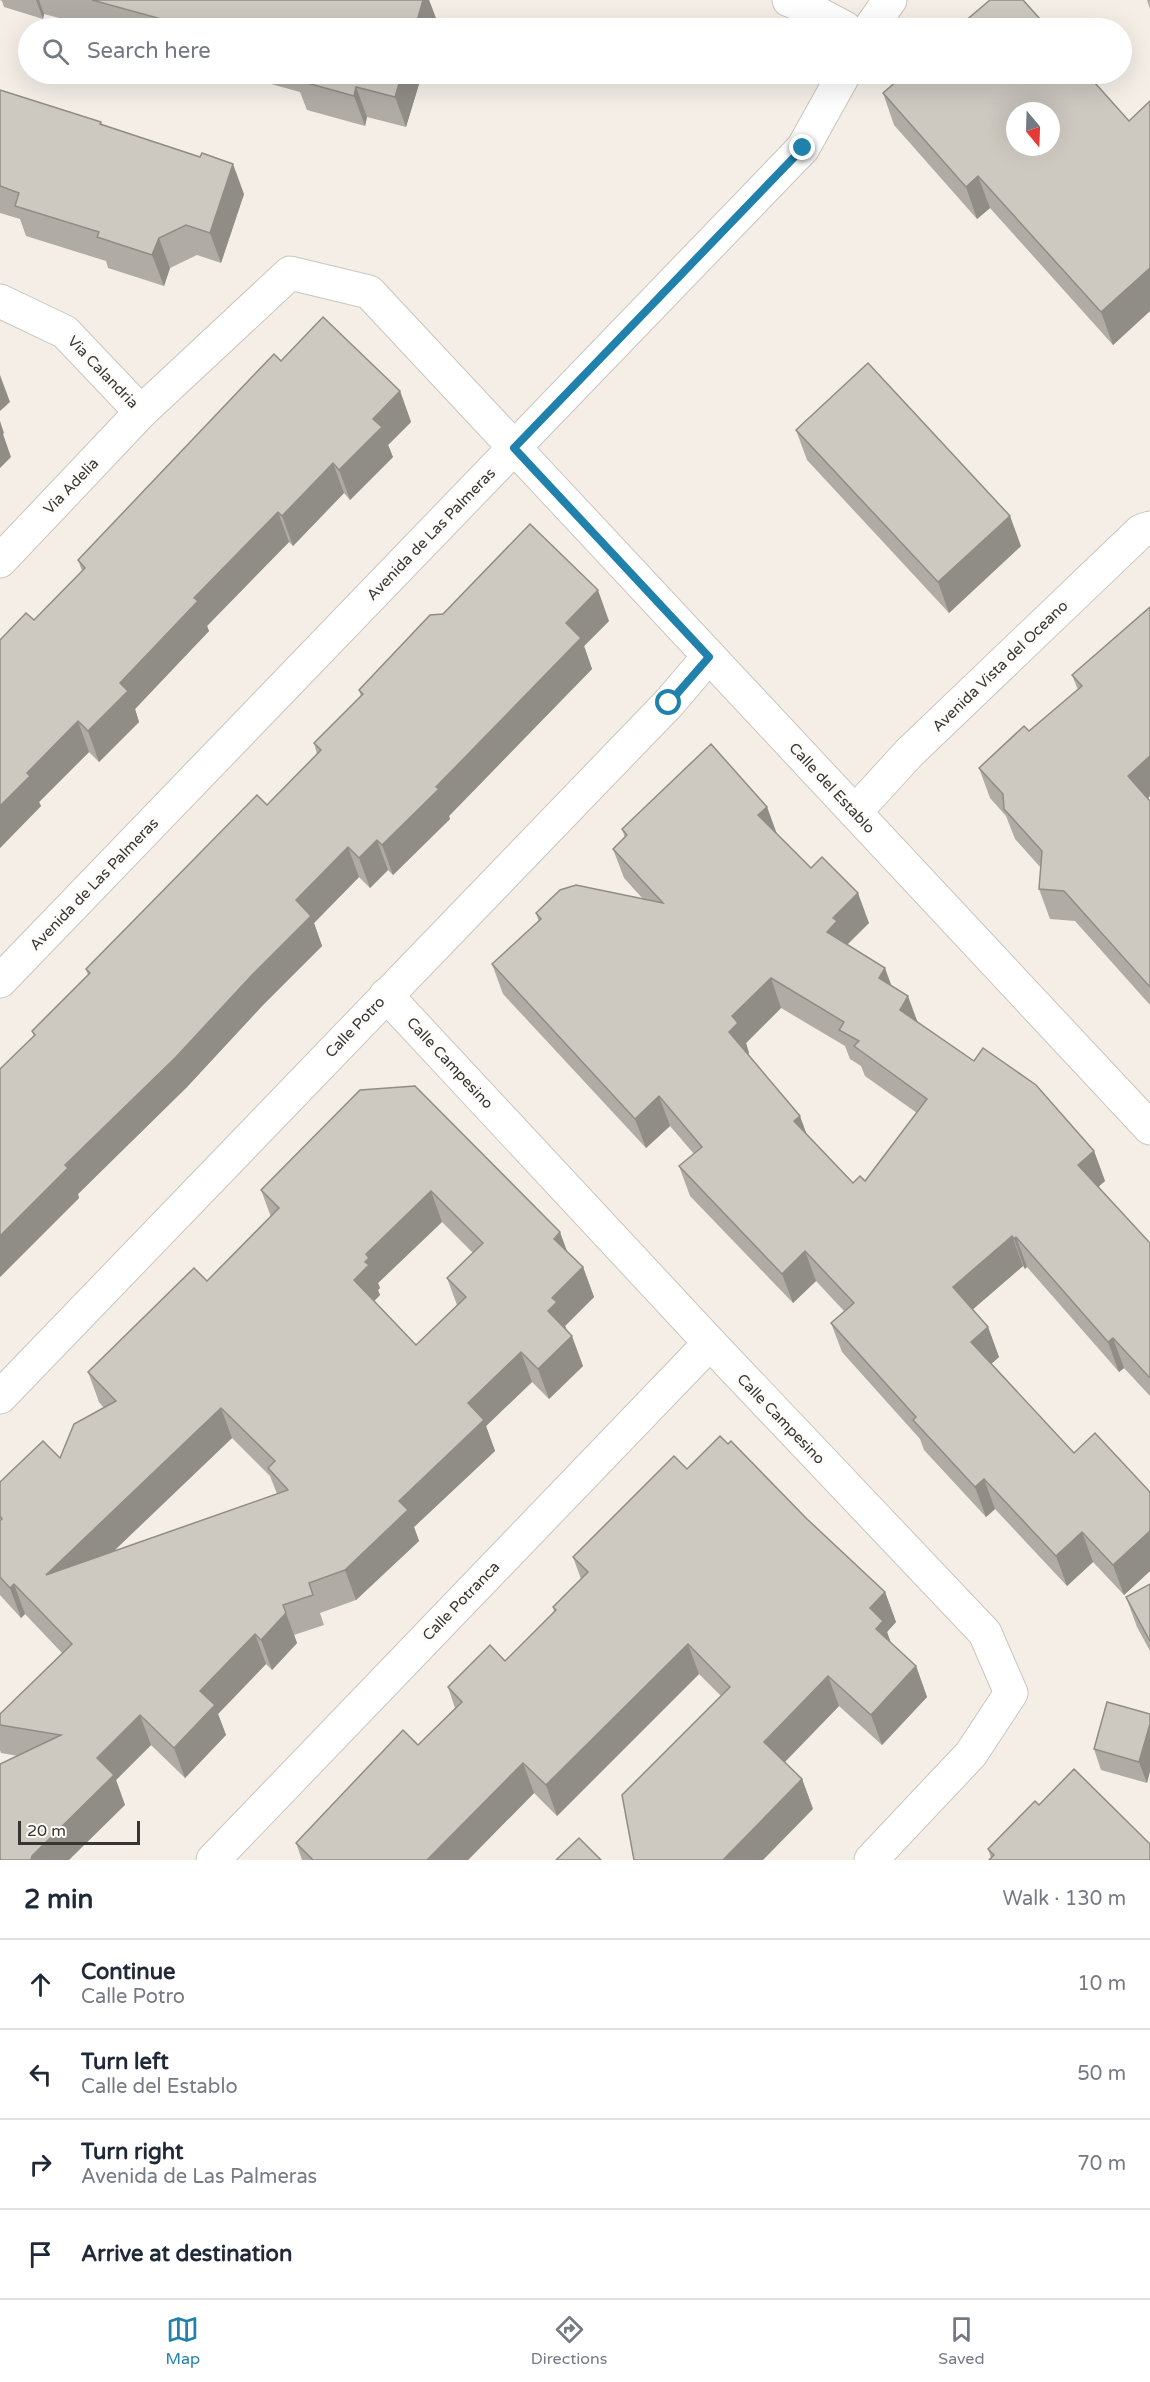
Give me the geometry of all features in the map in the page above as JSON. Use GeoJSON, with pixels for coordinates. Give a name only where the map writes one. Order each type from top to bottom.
{"type":"FeatureCollection","features":[{"type":"Feature","properties":{"kind":"street"},"geometry":{"type":"LineString","coordinates":[[789,0],[826,18]]}},
{"type":"Feature","properties":{"kind":"street"},"geometry":{"type":"LineString","coordinates":[[877,18],[890,0]]}},
{"type":"Feature","properties":{"kind":"street","name":"Avenida de Las Palmeras"},"geometry":{"type":"LineString","coordinates":[[0,981],[803,148],[838,84]]}},
{"type":"Feature","properties":{"kind":"street","name":"Via Adelia"},"geometry":{"type":"LineString","coordinates":[[0,561],[141,412],[290,273],[369,292],[514,448]]}},
{"type":"Feature","properties":{"kind":"street","name":"Via Calandria"},"geometry":{"type":"LineString","coordinates":[[0,301],[64,332],[141,412]]}},
{"type":"Feature","properties":{"kind":"street","name":"Calle del Establo"},"geometry":{"type":"LineString","coordinates":[[514,448],[1150,1128]]}},
{"type":"Feature","properties":{"kind":"street","name":"Avenida Vista del Oceano"},"geometry":{"type":"LineString","coordinates":[[855,812],[926,737],[1141,531],[1150,528]]}},
{"type":"Feature","properties":{"kind":"street","name":"Calle Potro"},"geometry":{"type":"LineString","coordinates":[[0,1397],[669,703],[709,657]]}},
{"type":"Feature","properties":{"kind":"street","name":"Calle Campesino"},"geometry":{"type":"LineString","coordinates":[[386,995],[710,1343],[985,1633],[1011,1693],[971,1754],[871,1860]]}},
{"type":"Feature","properties":{"kind":"street","name":"Calle Potranca"},"geometry":{"type":"LineString","coordinates":[[213,1860],[710,1343]]}},
{"type":"Feature","properties":{"kind":"building"},"geometry":{"type":"Polygon","coordinates":[[[92,0],[423,0],[418,18],[158,18],[92,0]]]}},
{"type":"Feature","properties":{"kind":"building"},"geometry":{"type":"Polygon","coordinates":[[[990,0],[1023,0],[1039,18],[969,18],[990,0]]]}},
{"type":"Feature","properties":{"kind":"building"},"geometry":{"type":"Polygon","coordinates":[[[310,84],[399,84],[395,97],[356,87],[354,96],[310,84]]]}},
{"type":"Feature","properties":{"kind":"building"},"geometry":{"type":"Polygon","coordinates":[[[893,84],[1096,84],[1129,121],[1150,101],[1150,268],[1101,312],[978,176],[966,187],[883,93],[893,84]]]}},
{"type":"Feature","properties":{"kind":"building"},"geometry":{"type":"Polygon","coordinates":[[[0,90],[200,157],[202,153],[233,164],[210,233],[186,225],[159,238],[152,255],[97,237],[99,232],[15,206],[19,193],[0,186],[0,90]]]}},
{"type":"Feature","properties":{"kind":"building"},"geometry":{"type":"Polygon","coordinates":[[[323,317],[400,391],[373,419],[382,427],[339,470],[333,463],[282,516],[278,512],[194,598],[198,601],[120,683],[128,691],[88,731],[78,721],[27,773],[30,776],[0,806],[0,640],[26,613],[34,620],[85,568],[78,560],[250,379],[274,354],[281,361],[323,317]]]}},
{"type":"Feature","properties":{"kind":"building"},"geometry":{"type":"Polygon","coordinates":[[[868,363],[1010,516],[938,582],[796,430],[868,363]]]}},
{"type":"Feature","properties":{"kind":"building"},"geometry":{"type":"Polygon","coordinates":[[[530,524],[598,590],[566,623],[581,638],[436,787],[439,789],[382,845],[377,840],[359,858],[348,847],[296,900],[311,916],[252,975],[176,1057],[65,1165],[68,1168],[0,1236],[0,1069],[35,1035],[32,1031],[90,973],[86,969],[257,795],[267,805],[321,750],[314,743],[363,694],[359,690],[430,615],[443,614],[530,524]]]}},
{"type":"Feature","properties":{"kind":"building"},"geometry":{"type":"Polygon","coordinates":[[[1150,607],[1150,756],[1128,776],[1150,801],[1150,987],[1064,891],[1039,889],[1042,851],[1004,809],[1003,794],[979,768],[1024,726],[1029,731],[1082,686],[1072,675],[1150,607]]]}},
{"type":"Feature","properties":{"kind":"building"},"geometry":{"type":"Polygon","coordinates":[[[711,744],[767,807],[758,815],[811,868],[822,857],[858,893],[833,918],[837,921],[827,932],[885,968],[879,978],[908,996],[900,1010],[974,1061],[983,1048],[1036,1085],[1094,1151],[1078,1165],[1150,1243],[1150,1378],[1113,1338],[1108,1342],[1016,1237],[1014,1239],[1012,1236],[953,1287],[988,1327],[971,1342],[1074,1453],[1095,1433],[1150,1492],[1150,1531],[1113,1565],[1082,1532],[1056,1556],[984,1479],[975,1487],[913,1420],[916,1417],[831,1323],[854,1303],[805,1251],[782,1274],[679,1166],[702,1147],[659,1096],[635,1119],[492,964],[541,919],[536,913],[560,890],[576,885],[663,903],[613,849],[627,835],[622,829],[711,744]],[[771,978],[732,1016],[738,1023],[729,1032],[800,1116],[794,1121],[853,1183],[860,1176],[865,1181],[927,1099],[854,1046],[859,1041],[839,1030],[844,1022],[771,978]]]}},
{"type":"Feature","properties":{"kind":"building"},"geometry":{"type":"Polygon","coordinates":[[[415,1086],[560,1232],[554,1239],[583,1267],[552,1298],[557,1302],[548,1311],[572,1336],[538,1369],[521,1352],[468,1403],[484,1420],[399,1501],[408,1510],[345,1570],[309,1583],[313,1595],[283,1605],[286,1613],[261,1640],[255,1634],[200,1691],[215,1705],[174,1748],[140,1715],[97,1758],[114,1775],[32,1856],[31,1860],[0,1860],[0,1764],[61,1735],[0,1725],[0,1714],[72,1644],[14,1584],[10,1588],[0,1577],[0,1521],[2,1519],[0,1516],[0,1482],[43,1441],[60,1458],[74,1424],[116,1401],[88,1372],[194,1268],[207,1281],[279,1208],[261,1190],[360,1090],[415,1086]],[[431,1191],[366,1254],[369,1258],[365,1262],[369,1265],[354,1280],[416,1345],[466,1297],[447,1278],[483,1243],[431,1191]],[[221,1408],[46,1575],[288,1490],[268,1468],[275,1461],[221,1408]]]}},
{"type":"Feature","properties":{"kind":"building"},"geometry":{"type":"Polygon","coordinates":[[[720,1436],[728,1444],[731,1441],[807,1519],[885,1592],[870,1608],[883,1621],[876,1629],[916,1666],[871,1715],[828,1676],[764,1742],[802,1779],[723,1860],[634,1860],[622,1795],[730,1687],[688,1644],[546,1785],[523,1763],[427,1860],[313,1860],[296,1843],[403,1730],[418,1745],[462,1702],[448,1687],[490,1645],[505,1661],[556,1610],[553,1607],[588,1572],[573,1557],[674,1456],[687,1469],[720,1436]]]}},
{"type":"Feature","properties":{"kind":"building"},"geometry":{"type":"Polygon","coordinates":[[[1150,1584],[1150,1641],[1126,1597],[1150,1584]]]}},
{"type":"Feature","properties":{"kind":"building"},"geometry":{"type":"Polygon","coordinates":[[[1107,1702],[1150,1714],[1150,1724],[1139,1762],[1094,1749],[1107,1702]]]}},
{"type":"Feature","properties":{"kind":"building"},"geometry":{"type":"Polygon","coordinates":[[[1074,1769],[1150,1844],[1150,1860],[989,1860],[994,1855],[988,1849],[1035,1801],[1039,1805],[1074,1769]]]}},
{"type":"Feature","properties":{"kind":"building"},"geometry":{"type":"Polygon","coordinates":[[[579,1838],[601,1860],[556,1860],[579,1838]]]}},
{"type":"Feature","properties":{"kind":"route"},"geometry":{"type":"LineString","coordinates":[[669,703],[709,657],[514,448],[803,148]]}}]}
